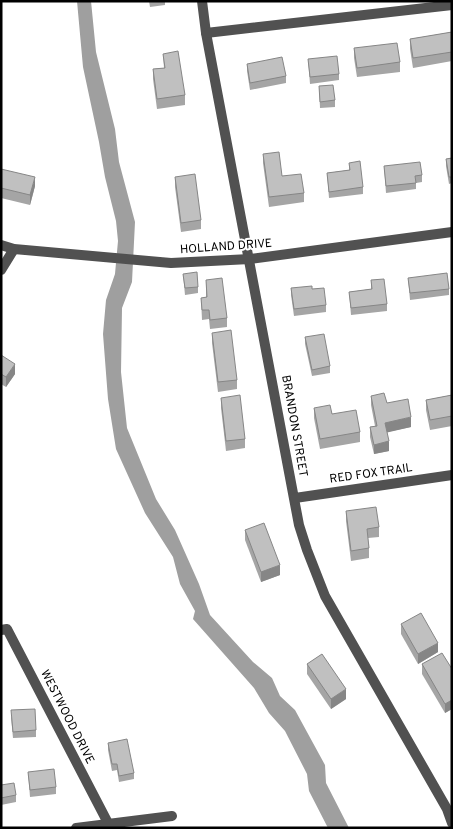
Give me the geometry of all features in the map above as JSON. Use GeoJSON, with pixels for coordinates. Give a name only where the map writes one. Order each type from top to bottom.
{"type":"FeatureCollection","features":[{"type":"Feature","properties":{"kind":"street","name":"BRANDON STREET"},"geometry":{"type":"LineString","coordinates":[[202,1],[206,33],[295,498],[307,550],[325,596],[447,810],[452,823]]}},
{"type":"Feature","properties":{"kind":"street"},"geometry":{"type":"LineString","coordinates":[[206,33],[452,5]]}},
{"type":"Feature","properties":{"kind":"street","name":"HOLLAND DRIVE"},"geometry":{"type":"LineString","coordinates":[[1,245],[14,249],[171,264],[250,259],[452,232]]}},
{"type":"Feature","properties":{"kind":"street"},"geometry":{"type":"LineString","coordinates":[[1,270],[14,249]]}},
{"type":"Feature","properties":{"kind":"street","name":"RED FOX TRAIL"},"geometry":{"type":"LineString","coordinates":[[295,498],[452,475]]}},
{"type":"Feature","properties":{"kind":"street","name":"WESTWOOD DRIVE"},"geometry":{"type":"LineString","coordinates":[[1,630],[7,629],[108,825]]}},
{"type":"Feature","properties":{"kind":"street"},"geometry":{"type":"LineString","coordinates":[[76,828],[172,816]]}},
{"type":"Feature","properties":{"kind":"shaded area"},"geometry":{"type":"Polygon","coordinates":[[[77,1],[91,1],[96,52],[115,129],[119,162],[135,222],[132,282],[122,308],[121,372],[127,428],[156,499],[175,530],[199,584],[210,615],[253,662],[272,678],[280,696],[295,710],[325,765],[326,783],[349,828],[328,828],[309,791],[307,774],[285,731],[269,713],[254,688],[193,619],[195,611],[180,584],[173,557],[145,513],[116,449],[108,399],[103,334],[106,300],[115,274],[118,241],[116,221],[105,177],[83,67],[77,1]]]}},
{"type":"Feature","properties":{"kind":"building"},"geometry":{"type":"Polygon","coordinates":[[[452,32],[452,52],[413,58],[410,39],[452,32]]]}},
{"type":"Feature","properties":{"kind":"building"},"geometry":{"type":"Polygon","coordinates":[[[397,43],[400,62],[357,68],[354,48],[397,43]]]}},
{"type":"Feature","properties":{"kind":"building"},"geometry":{"type":"Polygon","coordinates":[[[178,51],[185,95],[157,99],[153,69],[165,68],[163,54],[178,51]]]}},
{"type":"Feature","properties":{"kind":"building"},"geometry":{"type":"Polygon","coordinates":[[[337,56],[339,74],[310,77],[308,59],[337,56]]]}},
{"type":"Feature","properties":{"kind":"building"},"geometry":{"type":"Polygon","coordinates":[[[282,57],[286,76],[250,83],[247,64],[282,57]]]}},
{"type":"Feature","properties":{"kind":"building"},"geometry":{"type":"Polygon","coordinates":[[[333,85],[335,100],[320,102],[319,86],[333,85]]]}},
{"type":"Feature","properties":{"kind":"building"},"geometry":{"type":"Polygon","coordinates":[[[279,152],[282,176],[301,174],[304,193],[269,197],[263,154],[279,152]]]}},
{"type":"Feature","properties":{"kind":"building"},"geometry":{"type":"Polygon","coordinates":[[[452,158],[452,177],[449,177],[446,159],[452,158]]]}},
{"type":"Feature","properties":{"kind":"building"},"geometry":{"type":"Polygon","coordinates":[[[360,161],[363,187],[329,192],[327,173],[350,170],[349,163],[360,161]]]}},
{"type":"Feature","properties":{"kind":"building"},"geometry":{"type":"Polygon","coordinates":[[[420,162],[422,175],[415,176],[416,183],[386,186],[384,166],[420,162]]]}},
{"type":"Feature","properties":{"kind":"building"},"geometry":{"type":"Polygon","coordinates":[[[1,169],[35,177],[30,195],[1,188],[1,169]]]}},
{"type":"Feature","properties":{"kind":"building"},"geometry":{"type":"Polygon","coordinates":[[[195,174],[201,220],[181,223],[175,177],[195,174]]]}},
{"type":"Feature","properties":{"kind":"building"},"geometry":{"type":"Polygon","coordinates":[[[197,272],[198,287],[185,288],[183,274],[197,272]]]}},
{"type":"Feature","properties":{"kind":"building"},"geometry":{"type":"Polygon","coordinates":[[[447,273],[449,289],[410,293],[408,278],[447,273]]]}},
{"type":"Feature","properties":{"kind":"building"},"geometry":{"type":"Polygon","coordinates":[[[222,278],[227,318],[210,320],[209,310],[202,310],[201,298],[207,297],[206,280],[222,278]]]}},
{"type":"Feature","properties":{"kind":"building"},"geometry":{"type":"Polygon","coordinates":[[[384,279],[387,304],[351,308],[349,292],[372,289],[371,280],[384,279]]]}},
{"type":"Feature","properties":{"kind":"building"},"geometry":{"type":"Polygon","coordinates":[[[312,286],[312,289],[324,288],[326,305],[294,309],[291,288],[312,286]]]}},
{"type":"Feature","properties":{"kind":"building"},"geometry":{"type":"Polygon","coordinates":[[[231,330],[237,380],[218,382],[212,333],[231,330]]]}},
{"type":"Feature","properties":{"kind":"building"},"geometry":{"type":"Polygon","coordinates":[[[324,334],[330,366],[312,370],[305,337],[324,334]]]}},
{"type":"Feature","properties":{"kind":"building"},"geometry":{"type":"Polygon","coordinates":[[[1,355],[15,364],[6,377],[1,374],[1,355]]]}},
{"type":"Feature","properties":{"kind":"building"},"geometry":{"type":"Polygon","coordinates":[[[384,393],[387,403],[408,399],[411,417],[385,423],[389,441],[374,445],[370,427],[377,426],[371,396],[384,393]]]}},
{"type":"Feature","properties":{"kind":"building"},"geometry":{"type":"Polygon","coordinates":[[[240,395],[245,439],[226,441],[221,398],[240,395]]]}},
{"type":"Feature","properties":{"kind":"building"},"geometry":{"type":"Polygon","coordinates":[[[452,395],[452,416],[430,420],[426,400],[452,395]]]}},
{"type":"Feature","properties":{"kind":"building"},"geometry":{"type":"Polygon","coordinates":[[[330,405],[332,414],[356,410],[360,432],[320,439],[314,408],[330,405]]]}},
{"type":"Feature","properties":{"kind":"building"},"geometry":{"type":"Polygon","coordinates":[[[376,507],[379,527],[367,529],[369,548],[351,551],[346,511],[376,507]]]}},
{"type":"Feature","properties":{"kind":"building"},"geometry":{"type":"Polygon","coordinates":[[[264,523],[280,565],[261,572],[245,530],[264,523]]]}},
{"type":"Feature","properties":{"kind":"building"},"geometry":{"type":"Polygon","coordinates":[[[421,613],[438,643],[418,654],[401,624],[421,613]]]}},
{"type":"Feature","properties":{"kind":"building"},"geometry":{"type":"Polygon","coordinates":[[[442,653],[452,669],[452,700],[445,704],[422,664],[442,653]]]}},
{"type":"Feature","properties":{"kind":"building"},"geometry":{"type":"Polygon","coordinates":[[[322,654],[346,689],[331,699],[307,664],[322,654]]]}},
{"type":"Feature","properties":{"kind":"building"},"geometry":{"type":"Polygon","coordinates":[[[35,709],[36,730],[13,732],[11,710],[35,709]]]}},
{"type":"Feature","properties":{"kind":"building"},"geometry":{"type":"Polygon","coordinates":[[[127,739],[134,773],[119,776],[117,764],[112,764],[108,743],[127,739]]]}},
{"type":"Feature","properties":{"kind":"building"},"geometry":{"type":"Polygon","coordinates":[[[54,769],[56,787],[30,790],[28,772],[54,769]]]}},
{"type":"Feature","properties":{"kind":"building"},"geometry":{"type":"Polygon","coordinates":[[[14,783],[16,795],[1,798],[1,785],[14,783]]]}}]}
